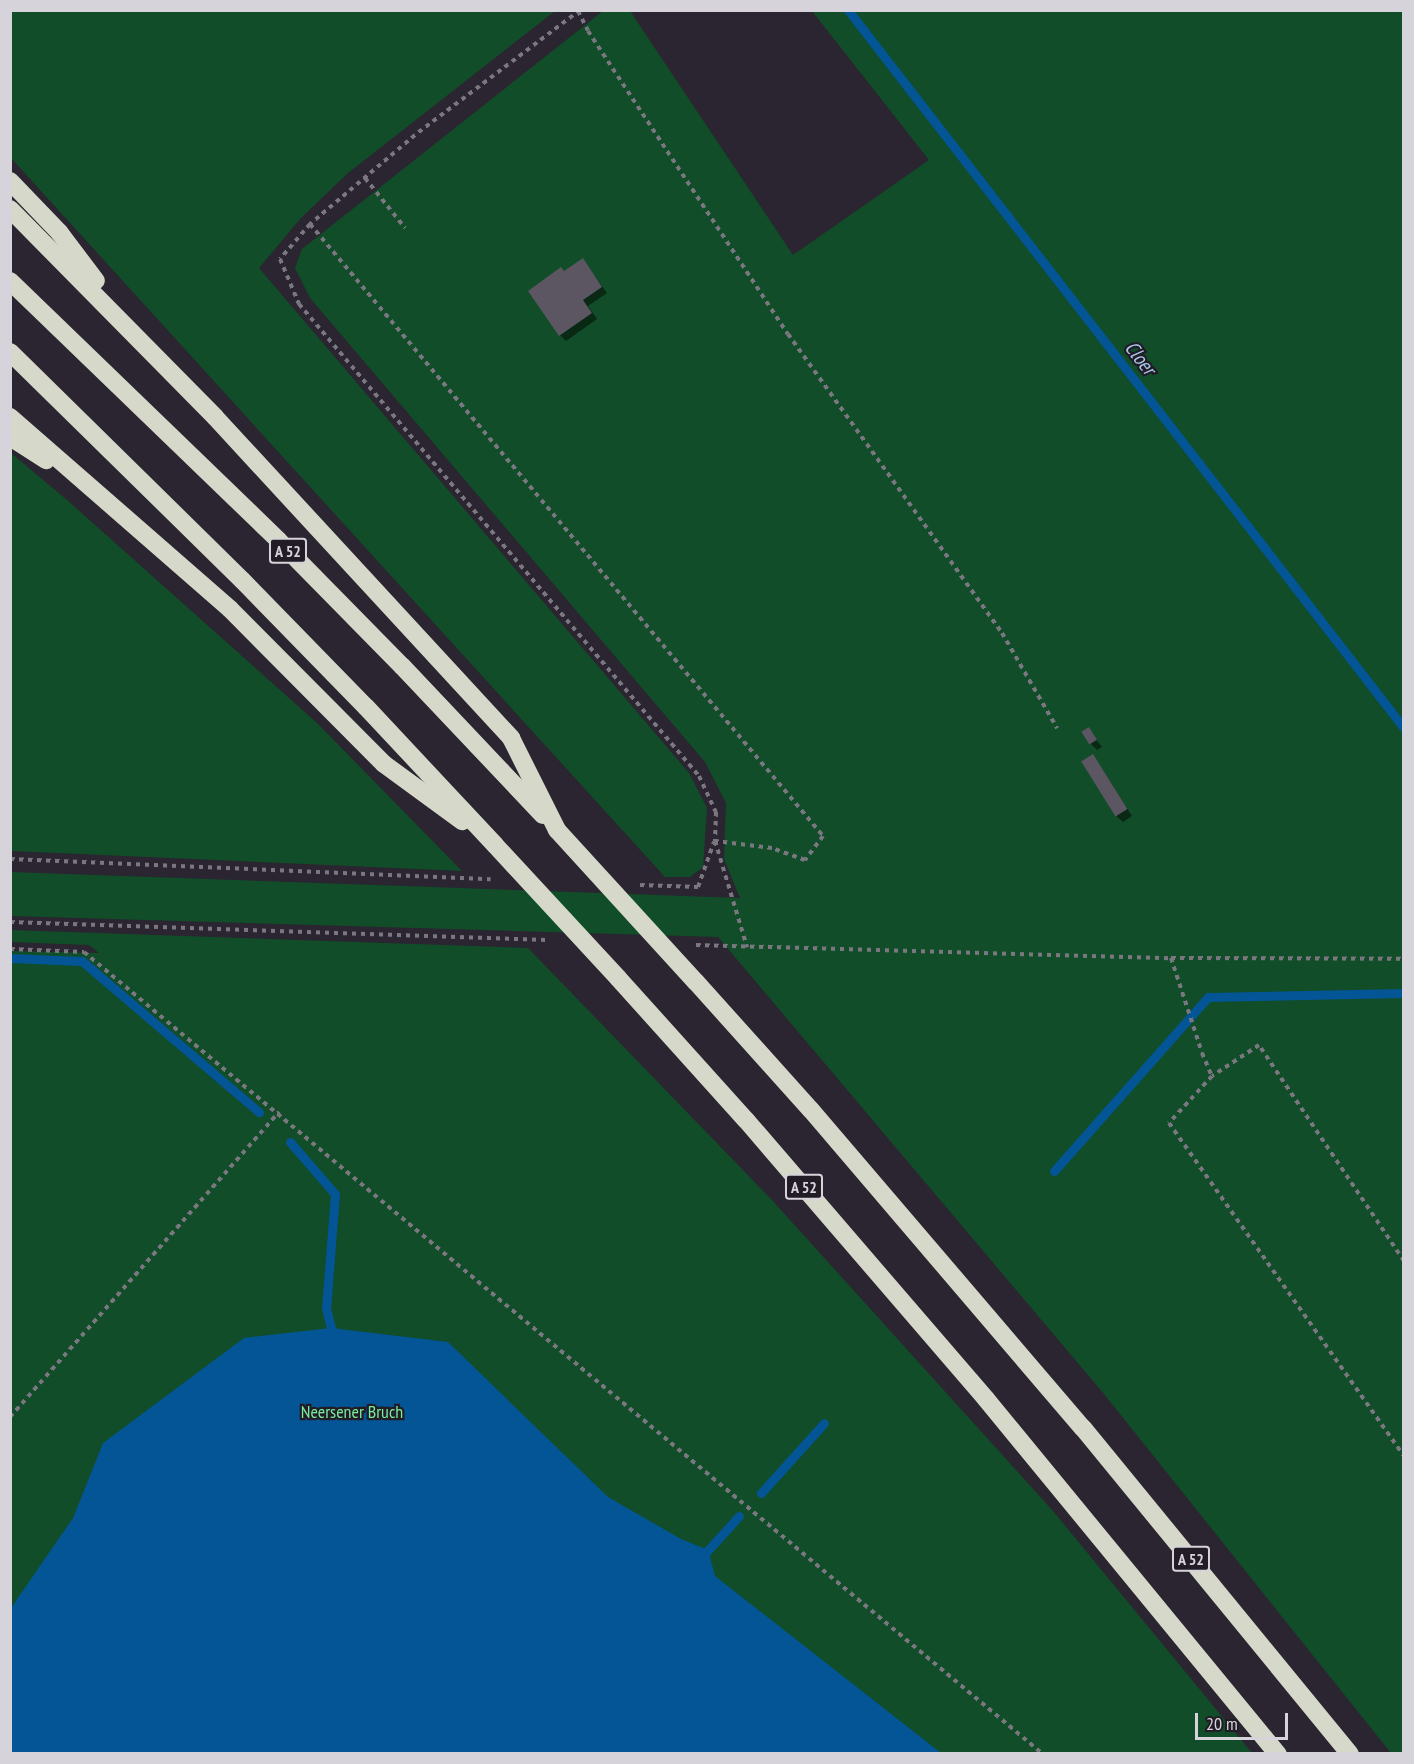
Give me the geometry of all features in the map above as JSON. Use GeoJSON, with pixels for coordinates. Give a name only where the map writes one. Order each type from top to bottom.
{"type":"FeatureCollection","features":[{"type":"Feature","properties":{"kind":"highway"},"geometry":{"type":"LineString","coordinates":[[10,181],[59,232],[136,335]]}},
{"type":"Feature","properties":{"kind":"highway"},"geometry":{"type":"LineString","coordinates":[[10,209],[136,335],[294,502],[511,738],[557,830]]}},
{"type":"Feature","properties":{"kind":"highway","name":"A 52"},"geometry":{"type":"LineString","coordinates":[[10,281],[278,540],[402,666],[696,982],[811,1110],[1083,1428],[1350,1754]]}},
{"type":"Feature","properties":{"kind":"highway","name":"A 52"},"geometry":{"type":"LineString","coordinates":[[10,352],[242,580],[366,706],[618,978],[746,1120],[979,1390],[1278,1754]]}},
{"type":"Feature","properties":{"kind":"highway"},"geometry":{"type":"LineString","coordinates":[[10,417],[230,609],[384,764],[495,845]]}},
{"type":"Feature","properties":{"kind":"highway"},"geometry":{"type":"LineString","coordinates":[[10,437],[96,491]]}},
{"type":"Feature","properties":{"kind":"path"},"geometry":{"type":"LineString","coordinates":[[639,885],[698,887],[715,841],[716,812],[699,776],[299,304],[280,259],[310,224],[415,135],[579,11],[588,31],[788,334],[1002,633],[1057,728]]}},
{"type":"Feature","properties":{"kind":"path"},"geometry":{"type":"LineString","coordinates":[[365,178],[405,228]]}},
{"type":"Feature","properties":{"kind":"path"},"geometry":{"type":"LineString","coordinates":[[310,224],[823,836],[805,860],[772,848],[715,841]]}},
{"type":"Feature","properties":{"kind":"path"},"geometry":{"type":"LineString","coordinates":[[715,841],[747,946]]}},
{"type":"Feature","properties":{"kind":"path"},"geometry":{"type":"LineString","coordinates":[[10,859],[497,879]]}},
{"type":"Feature","properties":{"kind":"path"},"geometry":{"type":"LineString","coordinates":[[10,921],[557,940]]}},
{"type":"Feature","properties":{"kind":"path"},"geometry":{"type":"LineString","coordinates":[[687,945],[1171,958],[1404,959]]}},
{"type":"Feature","properties":{"kind":"path"},"geometry":{"type":"LineString","coordinates":[[10,949],[84,952],[279,1112],[1043,1754]]}},
{"type":"Feature","properties":{"kind":"path"},"geometry":{"type":"LineString","coordinates":[[1171,958],[1202,1053],[1212,1076]]}},
{"type":"Feature","properties":{"kind":"path"},"geometry":{"type":"LineString","coordinates":[[1404,1261],[1258,1045],[1212,1076],[1169,1123],[1404,1456]]}},
{"type":"Feature","properties":{"kind":"path"},"geometry":{"type":"LineString","coordinates":[[10,1417],[279,1112]]}},
{"type":"Feature","properties":{"kind":"green space"},"geometry":{"type":"Polygon","coordinates":[[[11,10],[555,11],[348,173],[301,218],[259,268],[689,773],[707,808],[703,867],[690,877],[665,877],[11,158],[11,10]]]}},
{"type":"Feature","properties":{"kind":"green space"},"geometry":{"type":"Polygon","coordinates":[[[603,11],[630,11],[793,255],[929,160],[812,11],[1403,11],[1403,1753],[1391,1753],[1104,1394],[718,937],[11,916],[10,872],[740,898],[724,859],[726,803],[705,762],[310,298],[295,268],[302,249],[603,11]]]}},
{"type":"Feature","properties":{"kind":"green space"},"geometry":{"type":"Polygon","coordinates":[[[11,453],[67,500],[317,723],[462,871],[11,851],[11,453]]]}},
{"type":"Feature","properties":{"kind":"green space","name":"Neersener Bruch"},"geometry":{"type":"Polygon","coordinates":[[[11,930],[528,948],[771,1199],[1053,1511],[1252,1753],[11,1753],[11,951],[99,953],[89,945],[11,942],[11,930]]]}},
{"type":"Feature","properties":{"kind":"water"},"geometry":{"type":"Polygon","coordinates":[[[331,1328],[448,1342],[608,1497],[681,1539],[708,1550],[715,1576],[941,1753],[11,1753],[11,1608],[73,1518],[103,1443],[244,1338],[331,1328]]]}},
{"type":"Feature","properties":{"kind":"building"},"geometry":{"type":"Polygon","coordinates":[[[583,258],[602,287],[583,300],[592,313],[559,336],[528,291],[561,267],[564,271],[583,258]]]}},
{"type":"Feature","properties":{"kind":"building"},"geometry":{"type":"Polygon","coordinates":[[[1089,727],[1097,740],[1089,744],[1081,732],[1089,727]]]}},
{"type":"Feature","properties":{"kind":"building"},"geometry":{"type":"Polygon","coordinates":[[[1093,754],[1127,809],[1116,817],[1081,761],[1093,754]]]}},
{"type":"Feature","properties":{"kind":"waterway","name":"Cloer"},"geometry":{"type":"LineString","coordinates":[[848,10],[1404,728]]}},
{"type":"Feature","properties":{"kind":"waterway"},"geometry":{"type":"LineString","coordinates":[[10,958],[82,961],[259,1112]]}},
{"type":"Feature","properties":{"kind":"waterway"},"geometry":{"type":"LineString","coordinates":[[1054,1171],[1208,997],[1404,993]]}},
{"type":"Feature","properties":{"kind":"waterway"},"geometry":{"type":"LineString","coordinates":[[290,1142],[335,1194],[326,1308],[331,1328],[337,1336]]}},
{"type":"Feature","properties":{"kind":"waterway"},"geometry":{"type":"LineString","coordinates":[[761,1493],[824,1423]]}},
{"type":"Feature","properties":{"kind":"waterway"},"geometry":{"type":"LineString","coordinates":[[700,1559],[739,1516]]}}]}
